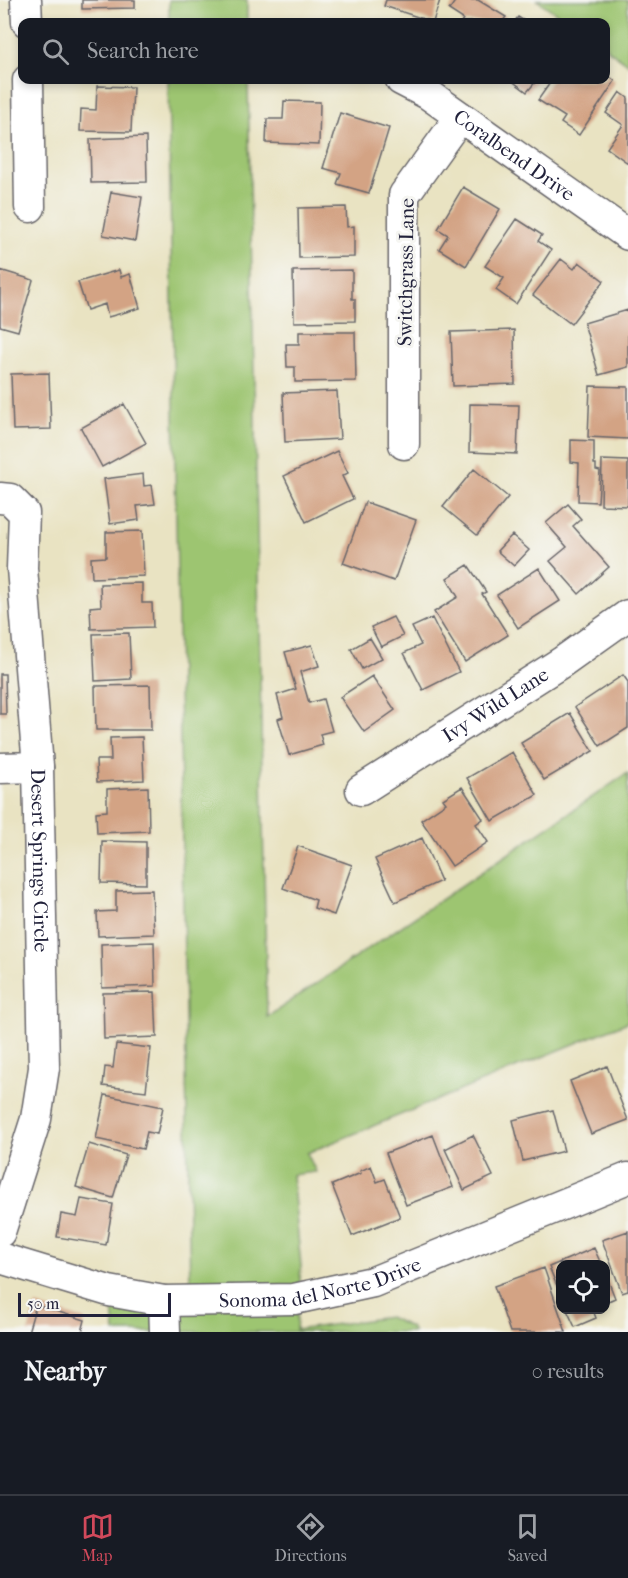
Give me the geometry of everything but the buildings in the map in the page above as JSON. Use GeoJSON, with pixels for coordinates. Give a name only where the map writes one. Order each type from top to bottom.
{"type":"FeatureCollection","features":[{"type":"Feature","properties":{"kind":"street"},"geometry":{"type":"LineString","coordinates":[[26,0],[27,18]]}},
{"type":"Feature","properties":{"kind":"street"},"geometry":{"type":"LineString","coordinates":[[28,84],[30,207]]}},
{"type":"Feature","properties":{"kind":"street","name":"Coralbend Drive"},"geometry":{"type":"LineString","coordinates":[[409,84],[428,94],[628,235]]}},
{"type":"Feature","properties":{"kind":"street","name":"Switchgrass Lane"},"geometry":{"type":"LineString","coordinates":[[404,444],[404,195],[460,117]]}},
{"type":"Feature","properties":{"kind":"street","name":"Desert Springs Circle"},"geometry":{"type":"LineString","coordinates":[[0,498],[10,499],[24,513],[22,568],[38,767],[44,1068],[36,1119],[0,1232]]}},
{"type":"Feature","properties":{"kind":"street","name":"Ivy Wild Lane"},"geometry":{"type":"LineString","coordinates":[[361,790],[562,662],[628,615]]}},
{"type":"Feature","properties":{"kind":"street"},"geometry":{"type":"LineString","coordinates":[[0,768],[38,767]]}},
{"type":"Feature","properties":{"kind":"street","name":"Sonoma del Norte Drive"},"geometry":{"type":"LineString","coordinates":[[0,1258],[109,1291],[164,1301],[294,1299],[373,1282],[628,1178]]}},
{"type":"Feature","properties":{"kind":"street"},"geometry":{"type":"LineString","coordinates":[[164,1301],[165,1332]]}},
{"type":"Feature","properties":{"kind":"green space"},"geometry":{"type":"Polygon","coordinates":[[[169,0],[247,0],[247,18],[169,18],[169,0]]]}},
{"type":"Feature","properties":{"kind":"green space"},"geometry":{"type":"Polygon","coordinates":[[[537,0],[628,0],[628,64],[610,51],[610,18],[563,18],[537,0]]]}},
{"type":"Feature","properties":{"kind":"green space"},"geometry":{"type":"Polygon","coordinates":[[[168,84],[248,84],[267,1017],[628,773],[628,1022],[307,1153],[316,1172],[292,1175],[301,1266],[296,1330],[389,1317],[410,1327],[414,1332],[115,1332],[113,1305],[190,1288],[168,84]]]}}]}
